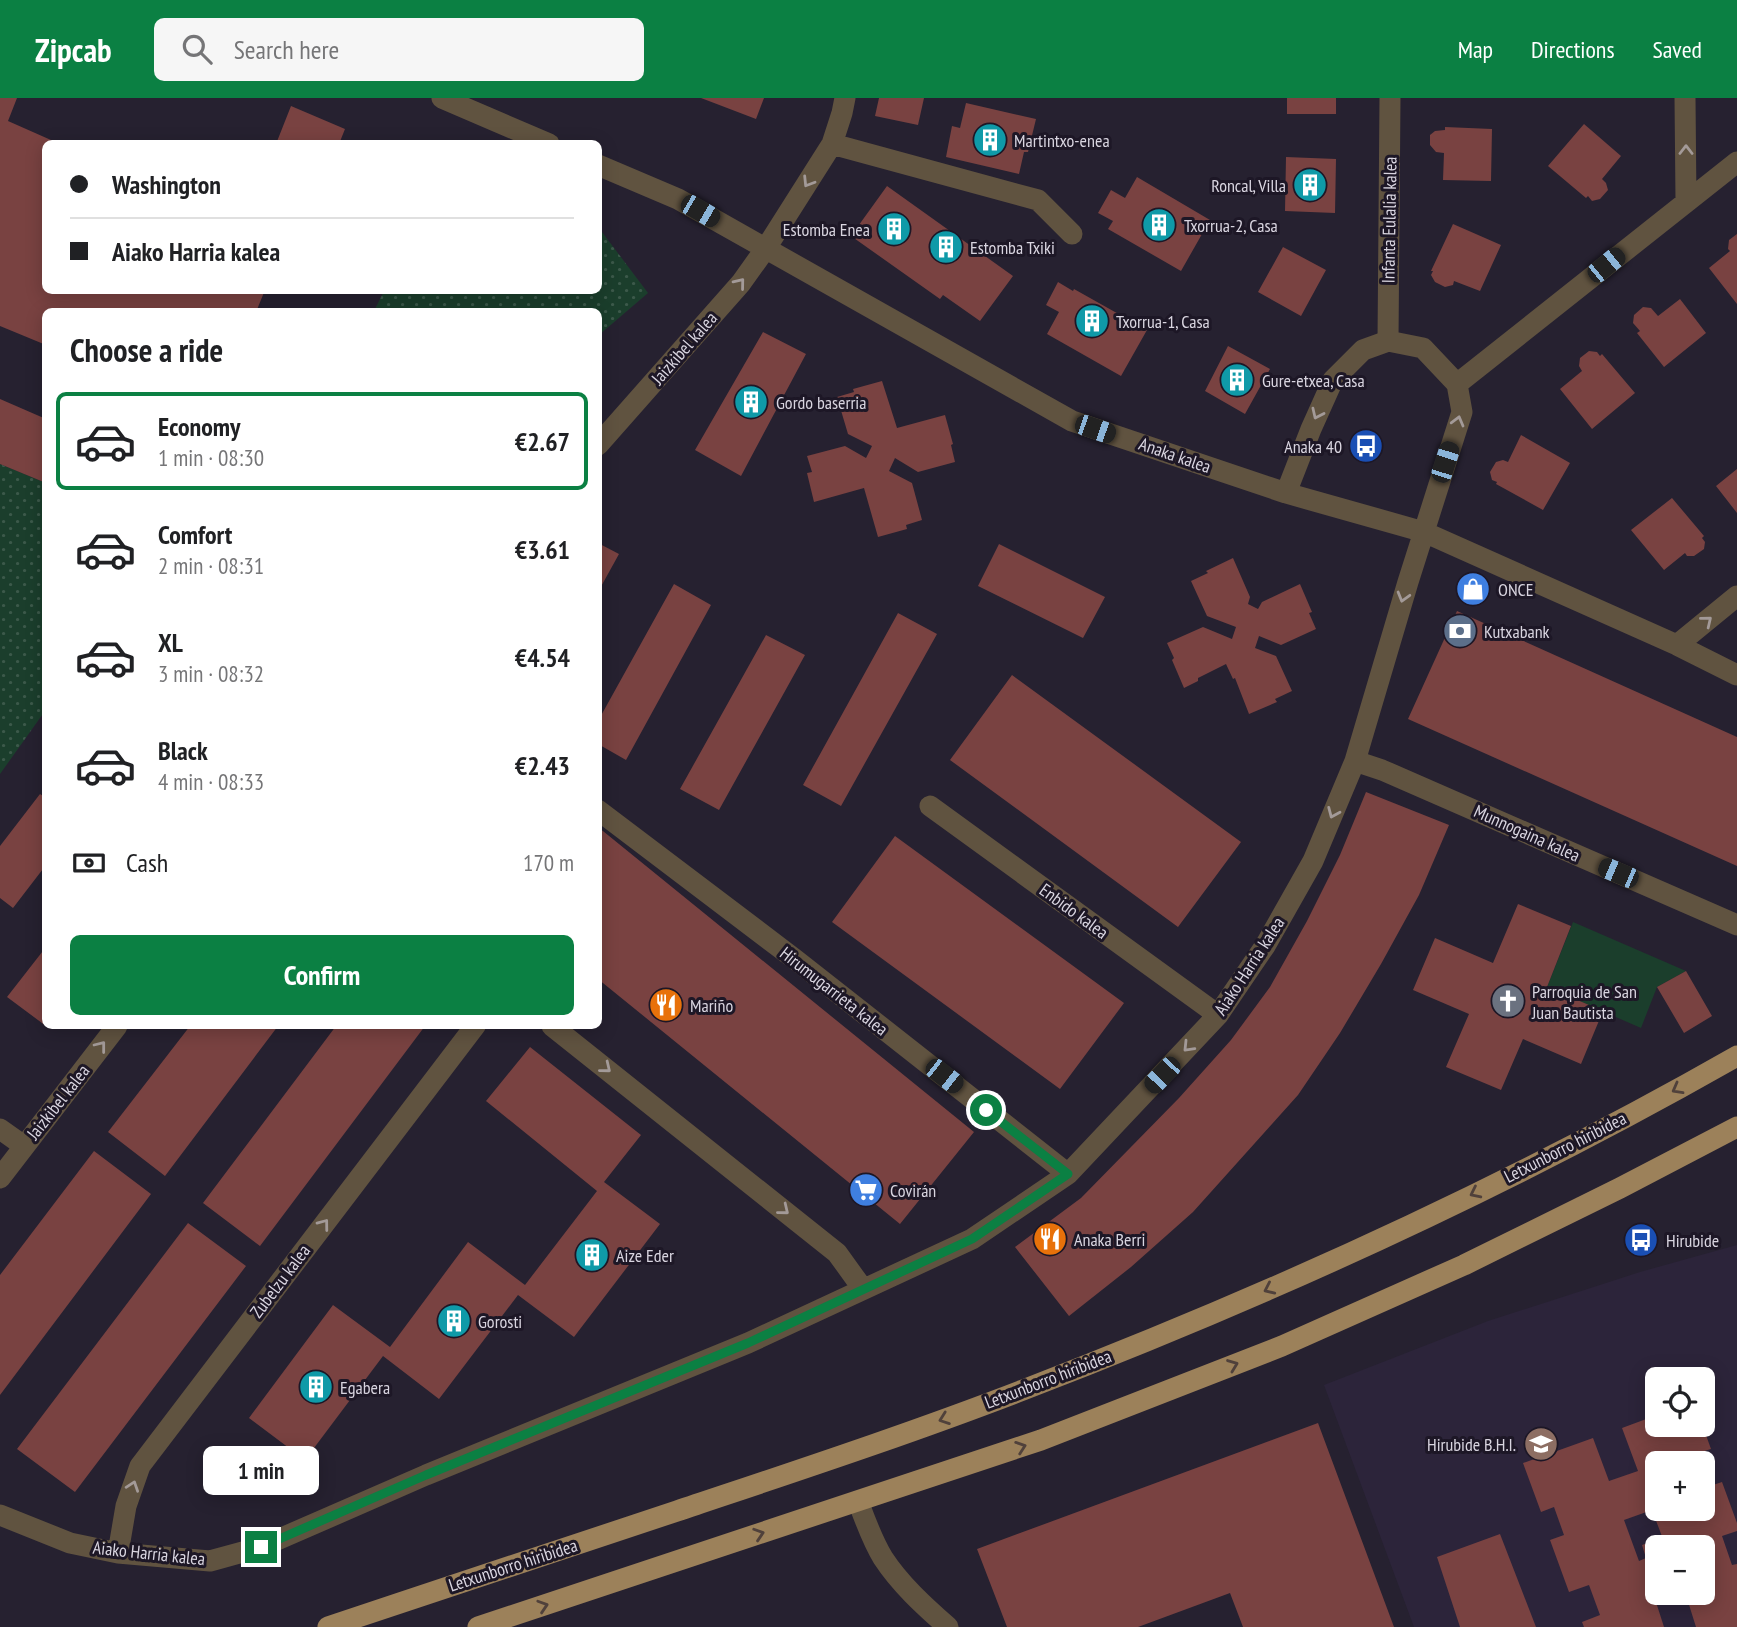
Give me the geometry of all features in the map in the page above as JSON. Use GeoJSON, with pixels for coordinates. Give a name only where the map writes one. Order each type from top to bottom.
{"type":"FeatureCollection","features":[{"type":"Feature","properties":{"kind":"main road","name":"Letxunborro hiribidea"},"geometry":{"type":"LineString","coordinates":[[328,1627],[843,1455],[1068,1372],[1256,1295],[1437,1212],[1595,1134],[1737,1056]]}},
{"type":"Feature","properties":{"kind":"main road"},"geometry":{"type":"LineString","coordinates":[[478,1627],[1041,1440],[1282,1346],[1464,1265],[1620,1188],[1737,1126]]}},
{"type":"Feature","properties":{"kind":"street"},"geometry":{"type":"LineString","coordinates":[[442,98],[540,140]]}},
{"type":"Feature","properties":{"kind":"street","name":"Jaizkibel kalea"},"geometry":{"type":"LineString","coordinates":[[602,440],[741,283],[766,248],[832,144],[845,98]]}},
{"type":"Feature","properties":{"kind":"street","name":"Infanta Eulalia kalea"},"geometry":{"type":"LineString","coordinates":[[1388,341],[1390,98]]}},
{"type":"Feature","properties":{"kind":"street"},"geometry":{"type":"LineString","coordinates":[[1685,98],[1686,201]]}},
{"type":"Feature","properties":{"kind":"street"},"geometry":{"type":"LineString","coordinates":[[832,144],[1038,200],[1072,234]]}},
{"type":"Feature","properties":{"kind":"street"},"geometry":{"type":"LineString","coordinates":[[1286,493],[1333,380],[1363,350],[1388,341],[1423,348],[1457,384],[1737,162]]}},
{"type":"Feature","properties":{"kind":"street","name":"Anaka kalea"},"geometry":{"type":"LineString","coordinates":[[602,167],[678,199],[1072,421],[1286,493],[1424,532],[1677,645],[1737,675]]}},
{"type":"Feature","properties":{"kind":"street","name":"Aiako Harria kalea"},"geometry":{"type":"LineString","coordinates":[[0,1515],[71,1543],[118,1553],[210,1561],[261,1547],[426,1475],[748,1343],[972,1239],[1068,1174],[1219,1015],[1265,946],[1313,861],[1355,761],[1462,412],[1457,384]]}},
{"type":"Feature","properties":{"kind":"street"},"geometry":{"type":"LineString","coordinates":[[1677,645],[1737,596]]}},
{"type":"Feature","properties":{"kind":"street","name":"Munnogaina kalea"},"geometry":{"type":"LineString","coordinates":[[1355,761],[1425,788],[1737,925]]}},
{"type":"Feature","properties":{"kind":"street","name":"Enbido kalea"},"geometry":{"type":"LineString","coordinates":[[930,807],[1219,1015]]}},
{"type":"Feature","properties":{"kind":"street","name":"Hirumugarrieta kalea"},"geometry":{"type":"LineString","coordinates":[[602,813],[806,968],[1068,1174]]}},
{"type":"Feature","properties":{"kind":"street","name":"Jaizkibel kalea"},"geometry":{"type":"LineString","coordinates":[[0,1178],[115,1029]]}},
{"type":"Feature","properties":{"kind":"street","name":"Zubelzu kalea"},"geometry":{"type":"LineString","coordinates":[[118,1553],[127,1506],[140,1466],[473,1029]]}},
{"type":"Feature","properties":{"kind":"street"},"geometry":{"type":"LineString","coordinates":[[556,1029],[837,1253],[863,1289]]}},
{"type":"Feature","properties":{"kind":"street"},"geometry":{"type":"LineString","coordinates":[[0,1129],[24,1146]]}},
{"type":"Feature","properties":{"kind":"street"},"geometry":{"type":"LineString","coordinates":[[858,1501],[866,1526],[883,1558],[917,1600],[948,1627]]}},
{"type":"Feature","properties":{"kind":"shaded area","name":"Hirubide B.H.I."},"geometry":{"type":"Polygon","coordinates":[[[1737,1245],[1737,1627],[1414,1627],[1324,1385],[1488,1321],[1640,1272],[1737,1245]]]}},
{"type":"Feature","properties":{"kind":"green space"},"geometry":{"type":"Polygon","coordinates":[[[602,232],[648,293],[602,332],[602,308],[376,308],[382,294],[602,294],[602,232]]]}},
{"type":"Feature","properties":{"kind":"green space"},"geometry":{"type":"Polygon","coordinates":[[[0,464],[42,481],[42,715],[0,774],[0,464]]]}},
{"type":"Feature","properties":{"kind":"green space"},"geometry":{"type":"Polygon","coordinates":[[[1573,922],[1686,971],[1657,987],[1641,1028],[1547,987],[1573,922]]]}},
{"type":"Feature","properties":{"kind":"building"},"geometry":{"type":"Polygon","coordinates":[[[0,98],[17,98],[8,121],[51,140],[42,140],[42,294],[263,294],[258,308],[42,308],[42,343],[0,326],[0,98]]]}},
{"type":"Feature","properties":{"kind":"building"},"geometry":{"type":"Polygon","coordinates":[[[701,98],[764,98],[756,119],[701,98]]]}},
{"type":"Feature","properties":{"kind":"building"},"geometry":{"type":"Polygon","coordinates":[[[879,98],[924,98],[918,125],[875,116],[879,98]]]}},
{"type":"Feature","properties":{"kind":"building"},"geometry":{"type":"Polygon","coordinates":[[[1287,98],[1336,98],[1336,114],[1287,114],[1287,98]]]}},
{"type":"Feature","properties":{"kind":"building","name":"Martintxo-enea"},"geometry":{"type":"Polygon","coordinates":[[[966,103],[1036,119],[1028,152],[1024,152],[1019,174],[946,157],[952,126],[960,128],[966,103]]]}},
{"type":"Feature","properties":{"kind":"building"},"geometry":{"type":"Polygon","coordinates":[[[291,106],[345,129],[341,140],[278,140],[291,106]]]}},
{"type":"Feature","properties":{"kind":"building"},"geometry":{"type":"Polygon","coordinates":[[[1584,124],[1621,156],[1602,179],[1608,190],[1600,199],[1592,201],[1548,166],[1584,124]]]}},
{"type":"Feature","properties":{"kind":"building"},"geometry":{"type":"Polygon","coordinates":[[[1445,127],[1492,129],[1491,181],[1443,180],[1444,153],[1436,152],[1430,145],[1430,135],[1435,131],[1445,130],[1445,127]]]}},
{"type":"Feature","properties":{"kind":"building","name":"Roncal, Villa"},"geometry":{"type":"Polygon","coordinates":[[[1286,157],[1336,159],[1335,213],[1285,211],[1286,157]]]}},
{"type":"Feature","properties":{"kind":"building","name":"Txorrua-2, Casa"},"geometry":{"type":"Polygon","coordinates":[[[1137,177],[1210,220],[1181,271],[1108,229],[1113,221],[1098,213],[1111,190],[1125,198],[1137,177]]]}},
{"type":"Feature","properties":{"kind":"building"},"geometry":{"type":"Polygon","coordinates":[[[887,186],[1013,276],[980,321],[943,295],[940,299],[851,236],[887,186]]]}},
{"type":"Feature","properties":{"kind":"building"},"geometry":{"type":"Polygon","coordinates":[[[1453,224],[1501,245],[1480,291],[1454,281],[1453,285],[1445,287],[1435,282],[1431,275],[1453,224]]]}},
{"type":"Feature","properties":{"kind":"building"},"geometry":{"type":"Polygon","coordinates":[[[1737,234],[1737,304],[1709,268],[1730,251],[1729,240],[1737,234]]]}},
{"type":"Feature","properties":{"kind":"building"},"geometry":{"type":"Polygon","coordinates":[[[1283,247],[1326,270],[1301,316],[1258,292],[1283,247]]]}},
{"type":"Feature","properties":{"kind":"building","name":"Txorrua-1, Casa"},"geometry":{"type":"Polygon","coordinates":[[[1058,282],[1147,330],[1121,376],[1047,334],[1059,312],[1046,305],[1058,282]]]}},
{"type":"Feature","properties":{"kind":"building"},"geometry":{"type":"Polygon","coordinates":[[[1680,299],[1706,333],[1664,367],[1637,333],[1640,331],[1633,323],[1634,315],[1643,307],[1651,308],[1658,316],[1680,299]]]}},
{"type":"Feature","properties":{"kind":"building","name":"Gordo baserria"},"geometry":{"type":"Polygon","coordinates":[[[763,332],[806,354],[741,476],[695,450],[763,332]]]}},
{"type":"Feature","properties":{"kind":"building","name":"Gure-etxea, Casa"},"geometry":{"type":"Polygon","coordinates":[[[1228,346],[1270,369],[1245,414],[1205,391],[1228,346]]]}},
{"type":"Feature","properties":{"kind":"building"},"geometry":{"type":"Polygon","coordinates":[[[1589,351],[1597,352],[1600,356],[1602,354],[1635,393],[1592,429],[1560,389],[1582,371],[1579,366],[1580,358],[1589,351]]]}},
{"type":"Feature","properties":{"kind":"building"},"geometry":{"type":"Polygon","coordinates":[[[882,381],[897,428],[945,415],[955,462],[918,472],[895,458],[889,471],[912,483],[922,520],[906,525],[907,529],[878,537],[864,488],[814,502],[807,473],[812,472],[807,456],[845,446],[866,458],[872,446],[848,434],[837,397],[854,392],[853,389],[882,381]]]}},
{"type":"Feature","properties":{"kind":"building"},"geometry":{"type":"Polygon","coordinates":[[[0,399],[42,417],[42,481],[0,464],[0,399]]]}},
{"type":"Feature","properties":{"kind":"building"},"geometry":{"type":"Polygon","coordinates":[[[1521,435],[1570,463],[1543,510],[1492,480],[1490,472],[1496,462],[1508,462],[1521,435]]]}},
{"type":"Feature","properties":{"kind":"building"},"geometry":{"type":"Polygon","coordinates":[[[1737,469],[1737,513],[1716,486],[1737,469]]]}},
{"type":"Feature","properties":{"kind":"building"},"geometry":{"type":"Polygon","coordinates":[[[1672,498],[1704,536],[1702,538],[1705,542],[1704,549],[1694,556],[1687,556],[1685,553],[1664,570],[1631,530],[1672,498]]]}},
{"type":"Feature","properties":{"kind":"building"},"geometry":{"type":"Polygon","coordinates":[[[999,544],[1105,597],[1083,638],[978,586],[999,544]]]}},
{"type":"Feature","properties":{"kind":"building"},"geometry":{"type":"Polygon","coordinates":[[[602,545],[619,554],[602,585],[602,545]]]}},
{"type":"Feature","properties":{"kind":"building"},"geometry":{"type":"Polygon","coordinates":[[[1233,558],[1250,597],[1248,604],[1258,609],[1262,602],[1300,584],[1316,629],[1281,645],[1259,636],[1255,648],[1276,656],[1292,691],[1275,699],[1277,702],[1249,714],[1235,678],[1233,679],[1226,664],[1184,688],[1167,643],[1203,627],[1232,639],[1236,627],[1207,616],[1191,581],[1233,558]]]}},
{"type":"Feature","properties":{"kind":"building"},"geometry":{"type":"Polygon","coordinates":[[[674,584],[711,605],[626,760],[602,746],[602,714],[674,584]]]}},
{"type":"Feature","properties":{"kind":"building"},"geometry":{"type":"Polygon","coordinates":[[[1457,611],[1737,737],[1737,866],[1408,719],[1457,611]]]}},
{"type":"Feature","properties":{"kind":"building"},"geometry":{"type":"Polygon","coordinates":[[[898,613],[937,634],[841,806],[803,785],[898,613]]]}},
{"type":"Feature","properties":{"kind":"building"},"geometry":{"type":"Polygon","coordinates":[[[766,635],[805,655],[719,810],[680,789],[766,635]]]}},
{"type":"Feature","properties":{"kind":"building"},"geometry":{"type":"Polygon","coordinates":[[[1012,675],[1241,842],[1178,927],[950,760],[1012,675]]]}},
{"type":"Feature","properties":{"kind":"building"},"geometry":{"type":"Polygon","coordinates":[[[1366,792],[1449,825],[1419,895],[1381,964],[1340,1033],[1298,1095],[1193,1212],[1131,1267],[1069,1316],[1015,1247],[1081,1198],[1179,1098],[1231,1040],[1270,987],[1307,921],[1340,855],[1366,792]]]}},
{"type":"Feature","properties":{"kind":"building"},"geometry":{"type":"Polygon","coordinates":[[[40,794],[42,795],[42,870],[13,908],[0,898],[0,846],[40,794]]]}},
{"type":"Feature","properties":{"kind":"building"},"geometry":{"type":"Polygon","coordinates":[[[602,830],[974,1132],[900,1224],[602,982],[602,830]]]}},
{"type":"Feature","properties":{"kind":"building"},"geometry":{"type":"Polygon","coordinates":[[[895,836],[1124,1003],[1060,1089],[832,922],[895,836]]]}},
{"type":"Feature","properties":{"kind":"building","name":"Parroquia de San Juan Bautista"},"geometry":{"type":"Polygon","coordinates":[[[1518,904],[1571,926],[1547,987],[1603,1011],[1581,1064],[1523,1039],[1501,1090],[1446,1067],[1469,1014],[1413,990],[1435,938],[1493,963],[1518,904]]]}},
{"type":"Feature","properties":{"kind":"building"},"geometry":{"type":"Polygon","coordinates":[[[42,952],[42,1023],[7,997],[42,952]]]}},
{"type":"Feature","properties":{"kind":"building"},"geometry":{"type":"Polygon","coordinates":[[[1686,971],[1712,1016],[1684,1033],[1657,987],[1686,971]]]}},
{"type":"Feature","properties":{"kind":"building"},"geometry":{"type":"Polygon","coordinates":[[[188,1029],[276,1029],[165,1176],[108,1132],[188,1029]]]}},
{"type":"Feature","properties":{"kind":"building"},"geometry":{"type":"Polygon","coordinates":[[[334,1029],[423,1029],[260,1246],[203,1203],[334,1029]]]}},
{"type":"Feature","properties":{"kind":"building"},"geometry":{"type":"Polygon","coordinates":[[[530,1047],[641,1135],[604,1182],[660,1224],[574,1337],[518,1295],[439,1399],[383,1356],[305,1460],[249,1418],[333,1305],[390,1347],[468,1242],[525,1285],[597,1191],[486,1101],[530,1047]]]}},
{"type":"Feature","properties":{"kind":"building"},"geometry":{"type":"Polygon","coordinates":[[[94,1151],[151,1194],[0,1395],[0,1275],[94,1151]]]}},
{"type":"Feature","properties":{"kind":"building"},"geometry":{"type":"Polygon","coordinates":[[[188,1223],[246,1266],[75,1492],[17,1449],[188,1223]]]}},
{"type":"Feature","properties":{"kind":"building"},"geometry":{"type":"Polygon","coordinates":[[[1645,1419],[1645,1437],[1707,1437],[1711,1449],[1645,1451],[1645,1512],[1624,1520],[1639,1561],[1645,1558],[1645,1605],[1657,1605],[1664,1627],[1584,1627],[1582,1622],[1600,1615],[1589,1585],[1569,1592],[1550,1540],[1564,1535],[1554,1507],[1541,1512],[1523,1463],[1593,1438],[1609,1481],[1638,1471],[1622,1428],[1645,1419]]]}},
{"type":"Feature","properties":{"kind":"building"},"geometry":{"type":"Polygon","coordinates":[[[1318,1423],[1394,1627],[1243,1627],[1230,1593],[1138,1627],[1007,1627],[977,1549],[1318,1423]]]}},
{"type":"Feature","properties":{"kind":"building"},"geometry":{"type":"Polygon","coordinates":[[[1722,1482],[1737,1523],[1737,1531],[1722,1536],[1732,1565],[1737,1564],[1737,1627],[1696,1627],[1689,1605],[1715,1605],[1715,1535],[1661,1535],[1656,1521],[1715,1521],[1715,1484],[1722,1482]]]}},
{"type":"Feature","properties":{"kind":"building"},"geometry":{"type":"Polygon","coordinates":[[[1500,1534],[1536,1627],[1460,1627],[1437,1557],[1500,1534]]]}},
{"type":"Feature","properties":{"kind":"place","name":"Martintxo-enea"},"geometry":{"type":"Point","coordinates":[990,140]}},
{"type":"Feature","properties":{"kind":"place","name":"Roncal, Villa"},"geometry":{"type":"Point","coordinates":[1310,185]}},
{"type":"Feature","properties":{"kind":"place","name":"Txorrua-2, Casa"},"geometry":{"type":"Point","coordinates":[1159,225]}},
{"type":"Feature","properties":{"kind":"place","name":"Estomba Enea"},"geometry":{"type":"Point","coordinates":[894,229]}},
{"type":"Feature","properties":{"kind":"place","name":"Estomba Txiki"},"geometry":{"type":"Point","coordinates":[946,247]}},
{"type":"Feature","properties":{"kind":"place","name":"Txorrua-1, Casa"},"geometry":{"type":"Point","coordinates":[1092,321]}},
{"type":"Feature","properties":{"kind":"place","name":"Gure-etxea, Casa"},"geometry":{"type":"Point","coordinates":[1237,380]}},
{"type":"Feature","properties":{"kind":"place","name":"Gordo baserria"},"geometry":{"type":"Point","coordinates":[751,402]}},
{"type":"Feature","properties":{"kind":"place","name":"Anaka 40"},"geometry":{"type":"Point","coordinates":[1366,446]}},
{"type":"Feature","properties":{"kind":"place","name":"ONCE"},"geometry":{"type":"Point","coordinates":[1473,589]}},
{"type":"Feature","properties":{"kind":"place","name":"Kutxabank"},"geometry":{"type":"Point","coordinates":[1460,631]}},
{"type":"Feature","properties":{"kind":"place","name":"Parroquia de San Juan Bautista"},"geometry":{"type":"Point","coordinates":[1508,1001]}},
{"type":"Feature","properties":{"kind":"place","name":"Mariño"},"geometry":{"type":"Point","coordinates":[666,1005]}},
{"type":"Feature","properties":{"kind":"place","name":"Covirán"},"geometry":{"type":"Point","coordinates":[866,1190]}},
{"type":"Feature","properties":{"kind":"place","name":"Anaka Berri"},"geometry":{"type":"Point","coordinates":[1050,1239]}},
{"type":"Feature","properties":{"kind":"place","name":"Hirubide"},"geometry":{"type":"Point","coordinates":[1641,1240]}},
{"type":"Feature","properties":{"kind":"place","name":"Aize Eder"},"geometry":{"type":"Point","coordinates":[592,1255]}},
{"type":"Feature","properties":{"kind":"place","name":"Gorosti"},"geometry":{"type":"Point","coordinates":[454,1321]}},
{"type":"Feature","properties":{"kind":"place","name":"Egabera"},"geometry":{"type":"Point","coordinates":[316,1387]}},
{"type":"Feature","properties":{"kind":"place","name":"Hirubide B.H.I."},"geometry":{"type":"Point","coordinates":[1541,1444]}},
{"type":"Feature","properties":{"kind":"route"},"geometry":{"type":"LineString","coordinates":[[261,1547],[426,1475],[748,1343],[972,1239],[1068,1174],[986,1110]]}}]}
